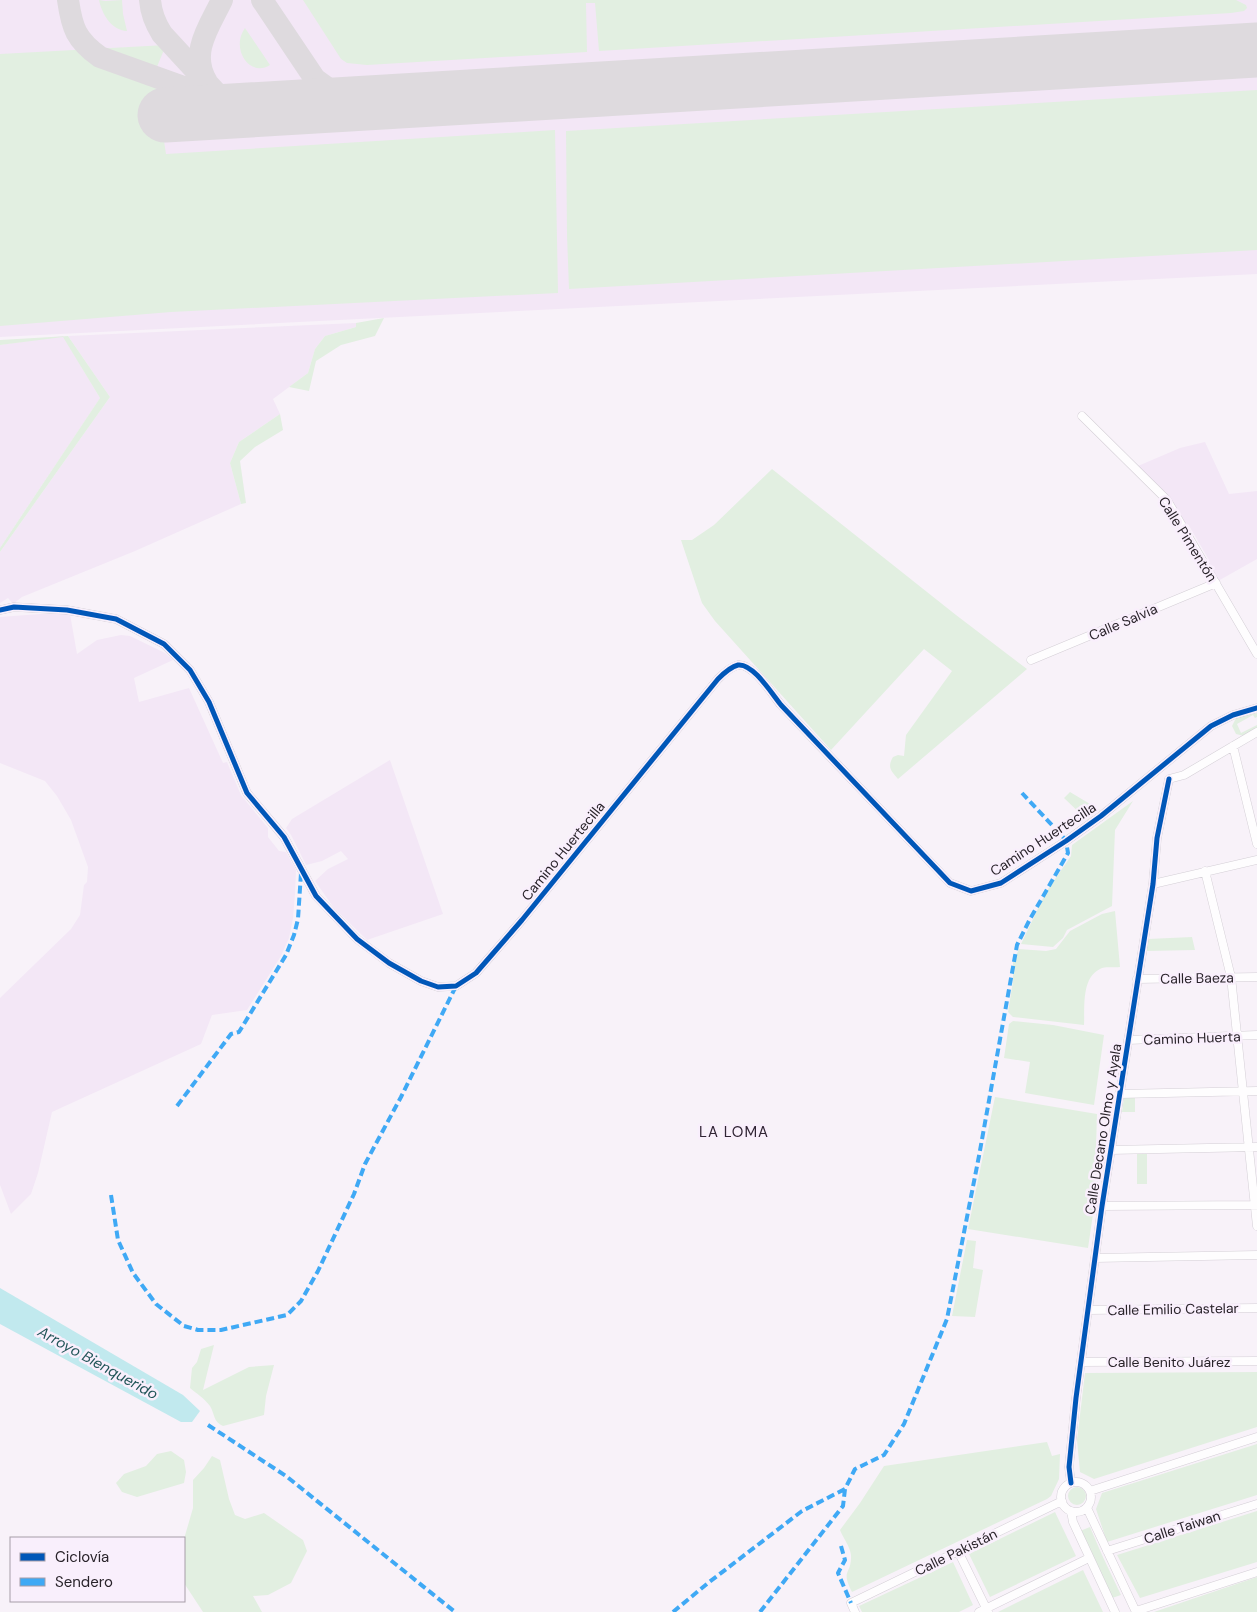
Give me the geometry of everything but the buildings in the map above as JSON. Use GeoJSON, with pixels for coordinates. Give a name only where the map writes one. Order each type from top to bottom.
{"type":"FeatureCollection","features":[{"type":"Feature","properties":{"kind":"street","name":"Calle Pimentón"},"geometry":{"type":"LineString","coordinates":[[1082,416],[1167,500],[1257,654]]}},
{"type":"Feature","properties":{"kind":"street","name":"Calle Salvia"},"geometry":{"type":"LineString","coordinates":[[1031,660],[1216,583]]}},
{"type":"Feature","properties":{"kind":"street","name":"Camino Huertecilla"},"geometry":{"type":"LineString","coordinates":[[0,610],[14,607],[67,610],[116,619],[164,644],[190,670],[209,702],[247,793],[284,837],[316,896],[357,939],[389,964],[421,981],[438,987],[456,986],[476,973],[522,920],[718,679],[738,665],[750,667],[781,705],[950,883],[971,891],[1000,883],[1066,841],[1101,816],[1211,726],[1233,715],[1257,708]]}},
{"type":"Feature","properties":{"kind":"street"},"geometry":{"type":"LineString","coordinates":[[1160,766],[1169,779],[1184,775],[1257,732]]}},
{"type":"Feature","properties":{"kind":"street"},"geometry":{"type":"LineString","coordinates":[[1233,746],[1257,844]]}},
{"type":"Feature","properties":{"kind":"street","name":"Calle Decano Olmo y Ayala"},"geometry":{"type":"LineString","coordinates":[[1071,1483],[1069,1467],[1102,1206],[1153,884],[1157,838],[1169,779]]}},
{"type":"Feature","properties":{"kind":"street"},"geometry":{"type":"LineString","coordinates":[[1153,884],[1257,860]]}},
{"type":"Feature","properties":{"kind":"street"},"geometry":{"type":"LineString","coordinates":[[1205,871],[1231,977],[1243,1092],[1253,1147],[1257,1226]]}},
{"type":"Feature","properties":{"kind":"street","name":"Calle Baeza"},"geometry":{"type":"LineString","coordinates":[[1137,979],[1257,977]]}},
{"type":"Feature","properties":{"kind":"street","name":"Camino Huerta"},"geometry":{"type":"LineString","coordinates":[[1128,1040],[1257,1035]]}},
{"type":"Feature","properties":{"kind":"street"},"geometry":{"type":"LineString","coordinates":[[1119,1094],[1257,1092]]}},
{"type":"Feature","properties":{"kind":"street"},"geometry":{"type":"LineString","coordinates":[[1110,1150],[1253,1147]]}},
{"type":"Feature","properties":{"kind":"street"},"geometry":{"type":"LineString","coordinates":[[1102,1206],[1256,1204]]}},
{"type":"Feature","properties":{"kind":"street"},"geometry":{"type":"LineString","coordinates":[[1095,1258],[1257,1255]]}},
{"type":"Feature","properties":{"kind":"street","name":"Calle Emilio Castelar"},"geometry":{"type":"LineString","coordinates":[[1088,1310],[1257,1308]]}},
{"type":"Feature","properties":{"kind":"street","name":"Calle Benito Juárez"},"geometry":{"type":"LineString","coordinates":[[1081,1362],[1257,1361]]}},
{"type":"Feature","properties":{"kind":"street"},"geometry":{"type":"LineString","coordinates":[[1090,1491],[1257,1437]]}},
{"type":"Feature","properties":{"kind":"street"},"geometry":{"type":"LineString","coordinates":[[1071,1483],[1082,1483],[1090,1491],[1090,1503],[1087,1508],[1076,1512],[1071,1511],[1062,1501],[1063,1490],[1071,1483]]}},
{"type":"Feature","properties":{"kind":"street","name":"Calle Pakistán"},"geometry":{"type":"LineString","coordinates":[[855,1612],[851,1603],[1062,1501]]}},
{"type":"Feature","properties":{"kind":"street","name":"Calle Taiwan"},"geometry":{"type":"LineString","coordinates":[[1107,1551],[1257,1504]]}},
{"type":"Feature","properties":{"kind":"street"},"geometry":{"type":"LineString","coordinates":[[1087,1508],[1136,1611],[1257,1572]]}},
{"type":"Feature","properties":{"kind":"street"},"geometry":{"type":"LineString","coordinates":[[1071,1511],[1073,1522],[1115,1612]]}},
{"type":"Feature","properties":{"kind":"street"},"geometry":{"type":"LineString","coordinates":[[958,1551],[984,1611],[1089,1558]]}},
{"type":"Feature","properties":{"kind":"shaded area"},"geometry":{"type":"Polygon","coordinates":[[[0,0],[1257,0],[1257,274],[0,337],[0,0]]]}},
{"type":"Feature","properties":{"kind":"shaded area"},"geometry":{"type":"Polygon","coordinates":[[[356,323],[356,327],[325,336],[315,349],[308,373],[273,399],[280,414],[239,442],[230,463],[241,504],[135,551],[22,597],[13,604],[8,598],[0,603],[0,552],[110,397],[68,336],[356,323]]]}},
{"type":"Feature","properties":{"kind":"shaded area"},"geometry":{"type":"Polygon","coordinates":[[[63,336],[100,398],[0,548],[0,345],[63,336]]]}},
{"type":"Feature","properties":{"kind":"shaded area"},"geometry":{"type":"Polygon","coordinates":[[[1205,442],[1229,494],[1257,491],[1257,559],[1218,581],[1207,561],[1209,560],[1188,524],[1186,525],[1165,493],[1138,466],[1180,448],[1205,442]]]}},
{"type":"Feature","properties":{"kind":"shaded area"},"geometry":{"type":"Polygon","coordinates":[[[70,614],[77,654],[97,640],[121,635],[130,636],[165,653],[173,660],[134,678],[139,702],[189,688],[223,763],[227,762],[241,795],[268,828],[268,837],[279,851],[286,852],[296,870],[295,894],[289,938],[281,956],[247,1010],[212,1015],[201,1044],[52,1112],[38,1173],[31,1194],[11,1214],[0,1185],[0,998],[71,929],[80,915],[88,867],[71,820],[57,796],[45,781],[0,763],[0,617],[70,614]]]}},
{"type":"Feature","properties":{"kind":"shaded area"},"geometry":{"type":"Polygon","coordinates":[[[390,760],[443,914],[367,940],[334,908],[315,881],[328,869],[348,859],[341,851],[322,861],[306,865],[286,828],[292,819],[390,760]]]}},
{"type":"Feature","properties":{"kind":"green space"},"geometry":{"type":"Polygon","coordinates":[[[99,0],[122,0],[127,31],[116,28],[108,20],[102,11],[99,0]]]}},
{"type":"Feature","properties":{"kind":"green space"},"geometry":{"type":"Polygon","coordinates":[[[303,0],[1236,0],[1246,5],[1247,8],[1244,11],[1231,13],[599,51],[595,3],[586,3],[587,52],[367,65],[347,63],[341,59],[303,0]]]}},
{"type":"Feature","properties":{"kind":"green space"},"geometry":{"type":"Polygon","coordinates":[[[245,28],[270,65],[256,68],[249,65],[244,59],[240,44],[245,28]]]}},
{"type":"Feature","properties":{"kind":"green space"},"geometry":{"type":"Polygon","coordinates":[[[166,45],[154,74],[166,154],[555,130],[558,293],[171,312],[0,326],[0,54],[166,45]]]}},
{"type":"Feature","properties":{"kind":"green space"},"geometry":{"type":"Polygon","coordinates":[[[1257,90],[1257,250],[569,289],[566,131],[1257,90]]]}},
{"type":"Feature","properties":{"kind":"green space"},"geometry":{"type":"Polygon","coordinates":[[[384,318],[375,336],[341,345],[316,361],[309,391],[289,387],[308,373],[315,349],[325,336],[356,327],[356,323],[384,318]]]}},
{"type":"Feature","properties":{"kind":"green space"},"geometry":{"type":"Polygon","coordinates":[[[68,336],[110,397],[0,552],[0,548],[100,398],[63,337],[0,345],[0,340],[68,336]]]}},
{"type":"Feature","properties":{"kind":"green space"},"geometry":{"type":"Polygon","coordinates":[[[280,414],[283,430],[255,447],[240,461],[246,503],[241,504],[230,463],[239,442],[280,414]]]}},
{"type":"Feature","properties":{"kind":"green space"},"geometry":{"type":"Polygon","coordinates":[[[772,469],[1027,669],[898,779],[891,769],[891,760],[898,755],[904,756],[906,735],[952,671],[924,649],[831,750],[715,621],[702,603],[681,540],[692,540],[714,525],[772,469]]]}},
{"type":"Feature","properties":{"kind":"green space"},"geometry":{"type":"Polygon","coordinates":[[[1257,713],[1257,717],[1255,718],[1253,715],[1237,724],[1241,733],[1257,725],[1257,729],[1244,736],[1236,734],[1232,726],[1236,718],[1257,713]]]}},
{"type":"Feature","properties":{"kind":"green space"},"geometry":{"type":"Polygon","coordinates":[[[1070,792],[1100,810],[1087,820],[1064,798],[1070,792]]]}},
{"type":"Feature","properties":{"kind":"green space"},"geometry":{"type":"Polygon","coordinates":[[[1133,801],[1115,830],[1112,906],[1067,930],[1063,938],[1053,947],[1021,944],[1046,892],[1071,856],[1072,845],[1133,801]]]}},
{"type":"Feature","properties":{"kind":"green space"},"geometry":{"type":"Polygon","coordinates":[[[1115,911],[1120,967],[1102,968],[1094,973],[1090,979],[1085,994],[1084,1025],[1013,1017],[1008,1012],[1013,981],[1013,962],[1019,949],[1046,951],[1056,949],[1070,931],[1102,914],[1115,911]]]}},
{"type":"Feature","properties":{"kind":"green space"},"geometry":{"type":"Polygon","coordinates":[[[1192,937],[1195,950],[1146,951],[1148,939],[1192,937]]]}},
{"type":"Feature","properties":{"kind":"green space"},"geometry":{"type":"Polygon","coordinates":[[[1013,1021],[1053,1025],[1104,1035],[1094,1105],[1025,1093],[1030,1062],[1004,1058],[1009,1024],[1013,1021]]]}},
{"type":"Feature","properties":{"kind":"green space"},"geometry":{"type":"Polygon","coordinates":[[[995,1097],[1097,1114],[1096,1148],[1102,1153],[1088,1248],[968,1229],[995,1097]]]}},
{"type":"Feature","properties":{"kind":"green space"},"geometry":{"type":"Polygon","coordinates":[[[1124,1097],[1135,1097],[1135,1112],[1122,1112],[1124,1097]]]}},
{"type":"Feature","properties":{"kind":"green space"},"geometry":{"type":"Polygon","coordinates":[[[1137,1154],[1147,1154],[1147,1184],[1137,1184],[1137,1154]]]}},
{"type":"Feature","properties":{"kind":"green space"},"geometry":{"type":"Polygon","coordinates":[[[967,1240],[976,1241],[973,1268],[983,1270],[975,1317],[952,1316],[967,1240]]]}},
{"type":"Feature","properties":{"kind":"green space"},"geometry":{"type":"Polygon","coordinates":[[[214,1345],[203,1390],[249,1367],[274,1365],[266,1396],[264,1415],[223,1426],[216,1420],[208,1403],[190,1388],[192,1368],[197,1362],[201,1349],[214,1345]]]}},
{"type":"Feature","properties":{"kind":"green space"},"geometry":{"type":"Polygon","coordinates":[[[1257,1372],[1257,1427],[1094,1479],[1080,1472],[1077,1440],[1085,1373],[1257,1372]]]}},
{"type":"Feature","properties":{"kind":"green space"},"geometry":{"type":"Polygon","coordinates":[[[1047,1442],[1052,1456],[1060,1454],[1059,1479],[1051,1496],[852,1592],[847,1579],[851,1555],[840,1530],[884,1466],[1047,1442]]]}},
{"type":"Feature","properties":{"kind":"green space"},"geometry":{"type":"Polygon","coordinates":[[[1257,1444],[1257,1495],[1107,1542],[1096,1509],[1102,1493],[1257,1444]]]}},
{"type":"Feature","properties":{"kind":"green space"},"geometry":{"type":"Polygon","coordinates":[[[171,1451],[184,1460],[186,1472],[184,1483],[137,1497],[122,1492],[116,1483],[124,1474],[146,1466],[157,1454],[171,1451]]]}},
{"type":"Feature","properties":{"kind":"green space"},"geometry":{"type":"Polygon","coordinates":[[[212,1456],[220,1460],[229,1499],[235,1515],[245,1519],[264,1513],[303,1540],[307,1551],[291,1583],[268,1595],[253,1596],[262,1612],[203,1612],[185,1585],[185,1537],[193,1508],[193,1480],[212,1456]]]}},
{"type":"Feature","properties":{"kind":"green space"},"geometry":{"type":"Polygon","coordinates":[[[1077,1487],[1083,1490],[1086,1496],[1083,1502],[1077,1505],[1071,1502],[1068,1496],[1071,1490],[1077,1487]]]}},
{"type":"Feature","properties":{"kind":"green space"},"geometry":{"type":"Polygon","coordinates":[[[1257,1511],[1257,1562],[1140,1598],[1117,1555],[1257,1511]]]}},
{"type":"Feature","properties":{"kind":"green space"},"geometry":{"type":"Polygon","coordinates":[[[1055,1512],[1076,1556],[990,1597],[969,1554],[1055,1512]]]}},
{"type":"Feature","properties":{"kind":"green space"},"geometry":{"type":"Polygon","coordinates":[[[1090,1527],[1121,1595],[1112,1598],[1080,1531],[1090,1527]]]}},
{"type":"Feature","properties":{"kind":"green space"},"geometry":{"type":"Polygon","coordinates":[[[953,1562],[973,1605],[959,1612],[862,1612],[859,1606],[953,1562]]]}},
{"type":"Feature","properties":{"kind":"green space"},"geometry":{"type":"Polygon","coordinates":[[[1083,1570],[1103,1612],[998,1612],[1083,1570]]]}},
{"type":"Feature","properties":{"kind":"green space"},"geometry":{"type":"Polygon","coordinates":[[[1257,1577],[1257,1612],[1154,1612],[1257,1577]]]}},
{"type":"Feature","properties":{"kind":"water","name":"Arroyo Bienquerido"},"geometry":{"type":"Polygon","coordinates":[[[0,1288],[183,1395],[200,1411],[192,1422],[181,1422],[0,1324],[0,1288]]]}},
{"type":"Feature","properties":{"kind":"taxiway"},"geometry":{"type":"LineString","coordinates":[[68,0],[76,33],[85,45],[100,57],[248,110]]}},
{"type":"Feature","properties":{"kind":"taxiway"},"geometry":{"type":"LineString","coordinates":[[150,0],[154,18],[162,34],[221,98]]}},
{"type":"Feature","properties":{"kind":"taxiway"},"geometry":{"type":"LineString","coordinates":[[207,82],[202,71],[200,50],[207,30],[222,0]]}},
{"type":"Feature","properties":{"kind":"taxiway"},"geometry":{"type":"LineString","coordinates":[[262,0],[315,79],[337,95],[355,103]]}},
{"type":"Feature","properties":{"kind":"runway"},"geometry":{"type":"LineString","coordinates":[[165,115],[1257,50]]}},
{"type":"Feature","properties":{"kind":"marked path"},"geometry":{"type":"LineString","coordinates":[[760,1612],[843,1506],[845,1489],[855,1469],[884,1455],[904,1424],[947,1319],[1017,945],[1068,853],[1066,841],[1063,837],[1022,793]]}},
{"type":"Feature","properties":{"kind":"marked path"},"geometry":{"type":"LineString","coordinates":[[177,1106],[231,1034],[239,1032],[286,955],[298,919],[301,873]]}},
{"type":"Feature","properties":{"kind":"marked path"},"geometry":{"type":"LineString","coordinates":[[111,1195],[118,1240],[133,1273],[156,1304],[184,1326],[198,1330],[221,1330],[287,1315],[301,1301],[318,1271],[354,1194],[365,1164],[401,1097],[456,986]]}},
{"type":"Feature","properties":{"kind":"marked path"},"geometry":{"type":"LineString","coordinates":[[208,1425],[286,1476],[455,1612]]}},
{"type":"Feature","properties":{"kind":"marked path"},"geometry":{"type":"LineString","coordinates":[[673,1612],[802,1511],[845,1489]]}},
{"type":"Feature","properties":{"kind":"marked path"},"geometry":{"type":"LineString","coordinates":[[841,1546],[845,1560],[838,1573],[851,1603]]}},
{"type":"Feature","properties":{"kind":"cycle path"},"geometry":{"type":"LineString","coordinates":[[0,610],[14,607],[67,610],[116,619],[164,644],[190,670],[209,702],[247,793],[284,837],[316,896],[357,939],[389,963],[421,981],[438,987],[456,986],[476,973],[522,920],[718,679],[735,666],[744,666],[756,674],[781,705],[950,883],[971,891],[1001,883],[1066,841],[1101,816],[1211,726],[1233,715],[1257,708]]}},
{"type":"Feature","properties":{"kind":"cycle path"},"geometry":{"type":"LineString","coordinates":[[1071,1483],[1069,1467],[1076,1398],[1102,1206],[1153,884],[1157,838],[1169,779]]}},
{"type":"Feature","properties":{"kind":"district","name":"LA LOMA"},"geometry":{"type":"Point","coordinates":[734,1132]}}]}
